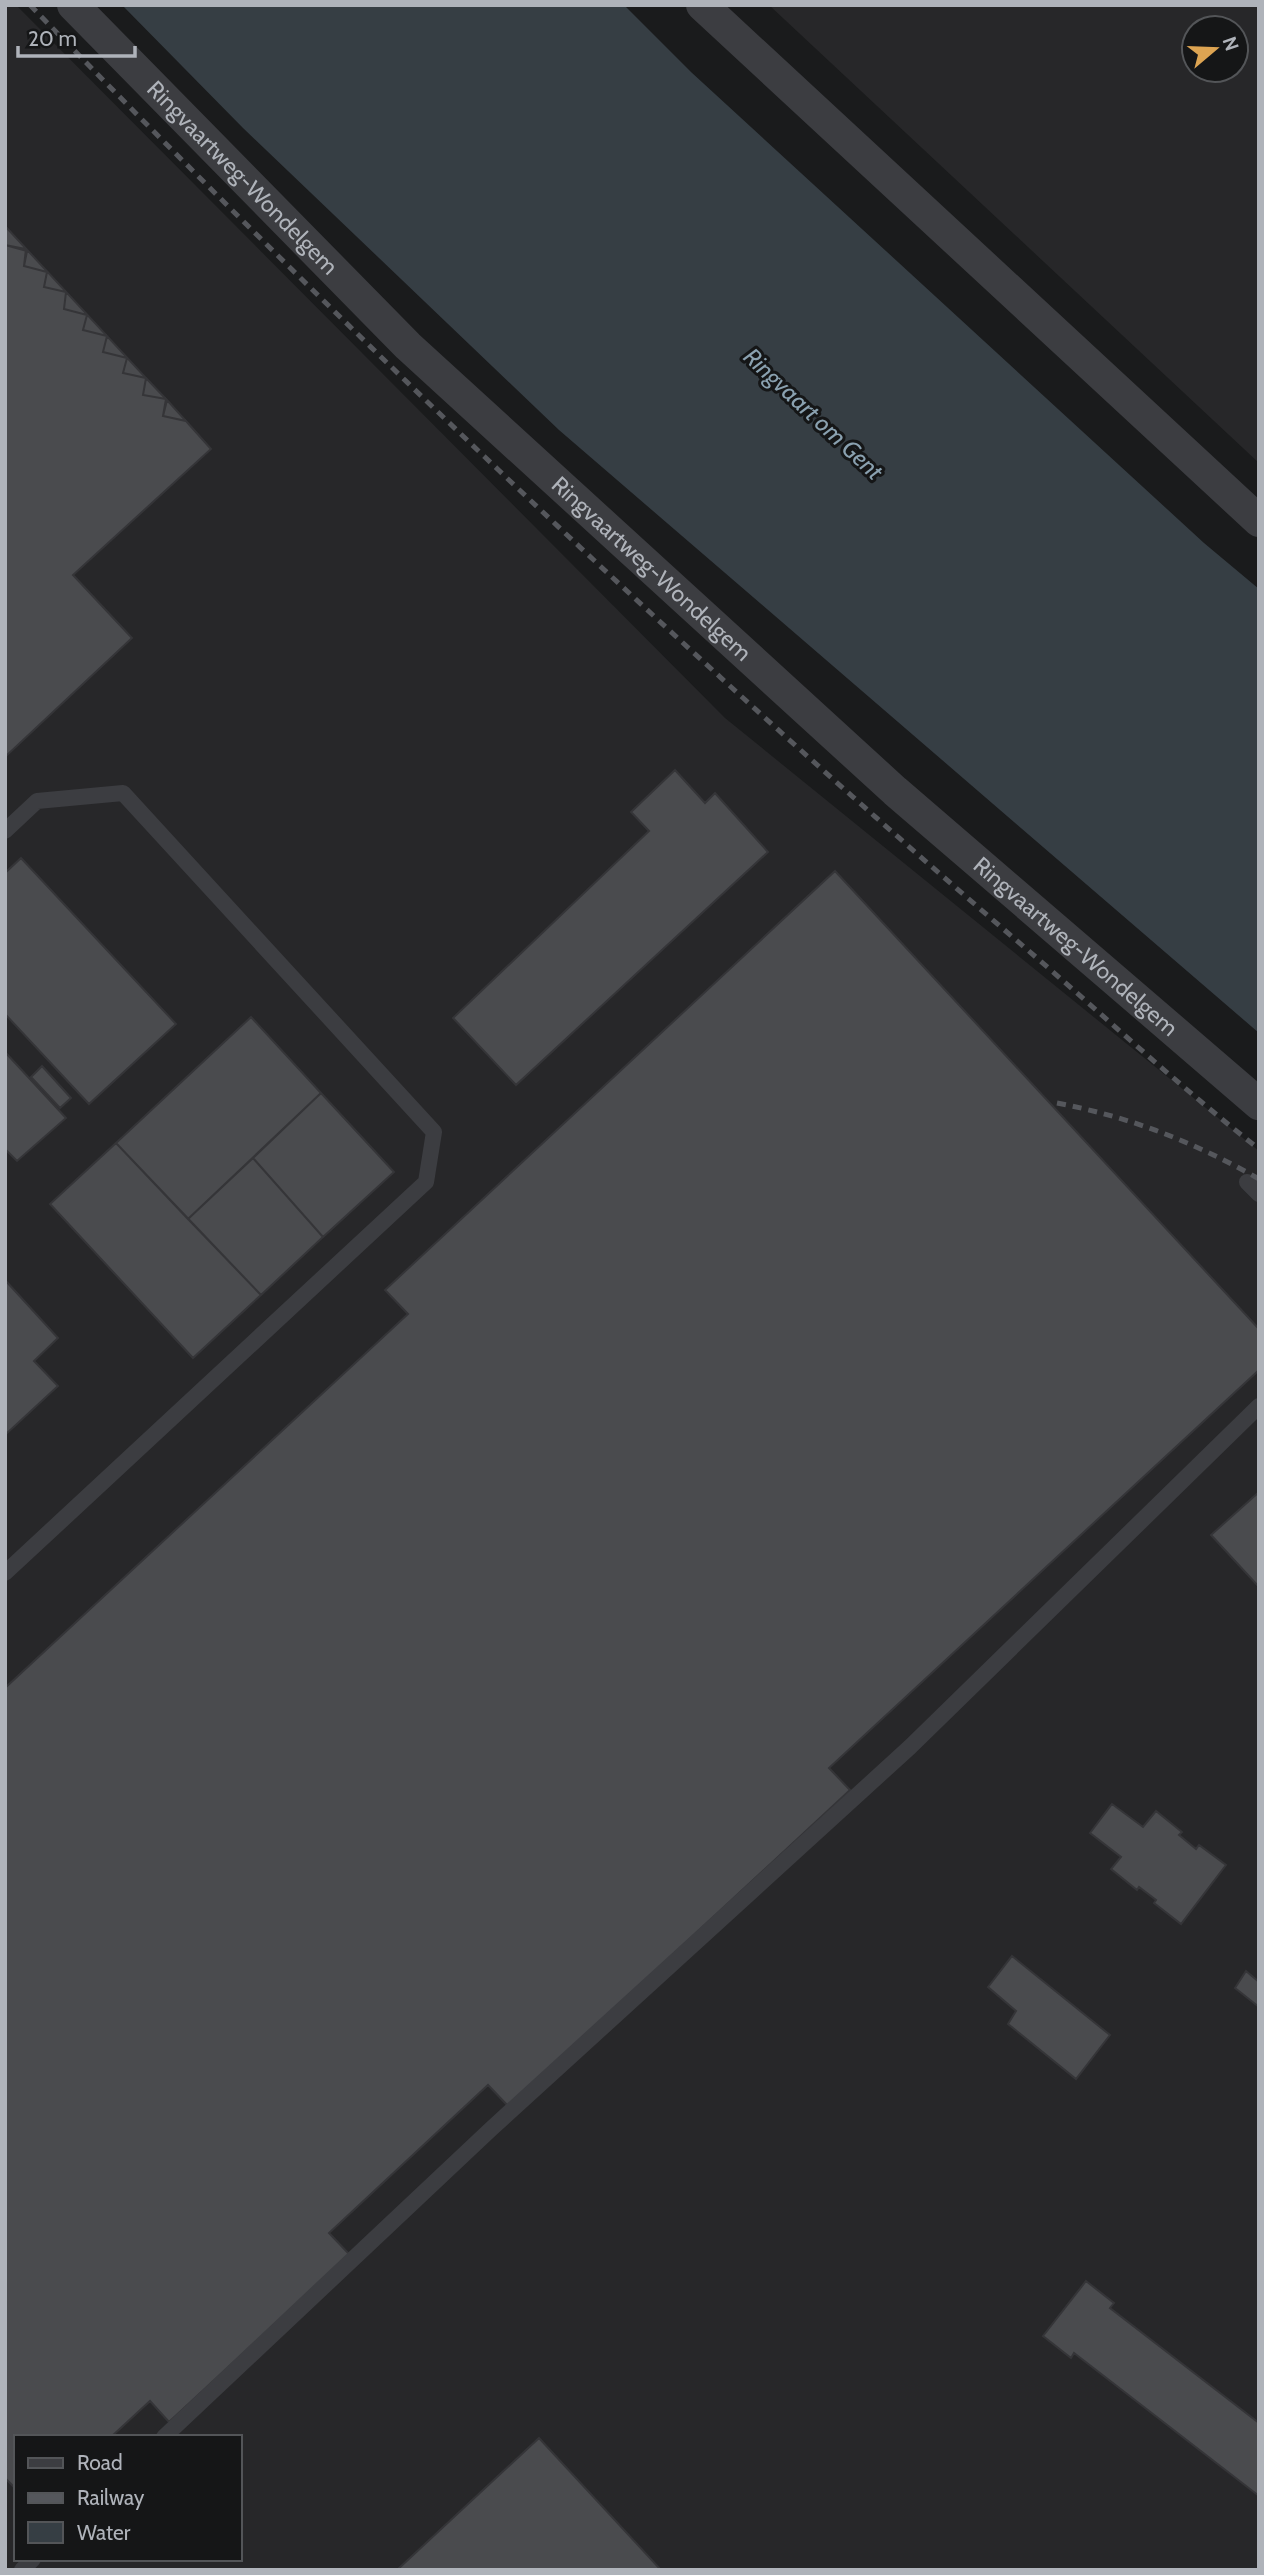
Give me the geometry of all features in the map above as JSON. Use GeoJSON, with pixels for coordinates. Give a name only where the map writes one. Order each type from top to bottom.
{"type":"FeatureCollection","features":[{"type":"Feature","properties":{"kind":"street","name":"Ringvaartweg-Wondelgem"},"geometry":{"type":"LineString","coordinates":[[73,5],[408,346],[895,791],[1259,1104]]}},
{"type":"Feature","properties":{"kind":"street"},"geometry":{"type":"LineString","coordinates":[[702,5],[1259,521]]}},
{"type":"Feature","properties":{"kind":"lane"},"geometry":{"type":"LineString","coordinates":[[5,831],[37,801],[123,793],[434,1132],[426,1182],[5,1573]]}},
{"type":"Feature","properties":{"kind":"lane"},"geometry":{"type":"LineString","coordinates":[[166,2435],[491,2129],[910,1747],[1259,1406]]}},
{"type":"Feature","properties":{"kind":"shaded area"},"geometry":{"type":"Polygon","coordinates":[[[5,5],[16,5],[725,718],[1259,1151],[1259,2570],[5,2570],[5,5]]]}},
{"type":"Feature","properties":{"kind":"shaded area"},"geometry":{"type":"Polygon","coordinates":[[[769,5],[1259,5],[1259,463],[769,5]]]}},
{"type":"Feature","properties":{"kind":"water","name":"Ringvaart om Gent"},"geometry":{"type":"Polygon","coordinates":[[[122,5],[624,5],[691,72],[1204,543],[1259,589],[1259,1033],[559,430],[243,128],[122,5]]]}},
{"type":"Feature","properties":{"kind":"building"},"geometry":{"type":"Polygon","coordinates":[[[5,226],[146,378],[123,373],[127,358],[103,352],[107,336],[83,330],[87,315],[64,309],[66,292],[44,287],[47,272],[24,266],[27,251],[5,245],[5,226]]]}},
{"type":"Feature","properties":{"kind":"building"},"geometry":{"type":"Polygon","coordinates":[[[5,245],[26,249],[24,266],[47,272],[44,287],[66,292],[64,309],[87,315],[83,330],[107,336],[103,352],[127,358],[123,373],[146,378],[143,395],[166,399],[163,416],[186,421],[211,449],[73,575],[132,638],[5,757],[5,245]]]}},
{"type":"Feature","properties":{"kind":"building"},"geometry":{"type":"Polygon","coordinates":[[[146,378],[166,399],[143,395],[146,378]]]}},
{"type":"Feature","properties":{"kind":"building"},"geometry":{"type":"Polygon","coordinates":[[[167,400],[186,421],[163,416],[167,400]]]}},
{"type":"Feature","properties":{"kind":"building"},"geometry":{"type":"Polygon","coordinates":[[[675,770],[705,803],[715,793],[768,852],[516,1085],[453,1018],[649,831],[631,812],[675,770]]]}},
{"type":"Feature","properties":{"kind":"building"},"geometry":{"type":"Polygon","coordinates":[[[21,858],[176,1024],[89,1104],[5,1014],[5,873],[21,858]]]}},
{"type":"Feature","properties":{"kind":"building"},"geometry":{"type":"Polygon","coordinates":[[[835,871],[1259,1329],[1259,1370],[829,1768],[850,1790],[509,2107],[488,2085],[329,2233],[350,2255],[169,2422],[150,2401],[113,2435],[14,2435],[14,2487],[5,2478],[5,1688],[408,1314],[385,1290],[835,871]]]}},
{"type":"Feature","properties":{"kind":"building"},"geometry":{"type":"Polygon","coordinates":[[[251,1017],[321,1093],[188,1219],[116,1143],[251,1017]]]}},
{"type":"Feature","properties":{"kind":"building"},"geometry":{"type":"Polygon","coordinates":[[[5,1052],[66,1118],[17,1161],[5,1149],[5,1052]]]}},
{"type":"Feature","properties":{"kind":"building"},"geometry":{"type":"Polygon","coordinates":[[[42,1066],[71,1098],[60,1108],[31,1077],[42,1066]]]}},
{"type":"Feature","properties":{"kind":"building"},"geometry":{"type":"Polygon","coordinates":[[[321,1093],[394,1172],[323,1237],[253,1158],[321,1093]]]}},
{"type":"Feature","properties":{"kind":"building"},"geometry":{"type":"Polygon","coordinates":[[[116,1143],[261,1295],[193,1358],[50,1204],[116,1143]]]}},
{"type":"Feature","properties":{"kind":"building"},"geometry":{"type":"Polygon","coordinates":[[[253,1158],[323,1237],[261,1295],[188,1219],[253,1158]]]}},
{"type":"Feature","properties":{"kind":"building"},"geometry":{"type":"Polygon","coordinates":[[[5,1280],[58,1338],[34,1361],[58,1386],[5,1435],[5,1280]]]}},
{"type":"Feature","properties":{"kind":"building"},"geometry":{"type":"Polygon","coordinates":[[[1259,1492],[1259,1587],[1211,1535],[1259,1492]]]}},
{"type":"Feature","properties":{"kind":"building"},"geometry":{"type":"Polygon","coordinates":[[[1112,1804],[1143,1827],[1156,1811],[1182,1832],[1179,1835],[1196,1849],[1199,1845],[1226,1865],[1181,1924],[1154,1903],[1156,1900],[1139,1887],[1137,1890],[1111,1869],[1121,1857],[1090,1833],[1112,1804]]]}},
{"type":"Feature","properties":{"kind":"building"},"geometry":{"type":"Polygon","coordinates":[[[1012,1956],[1110,2035],[1076,2079],[1008,2024],[1016,2011],[988,1987],[1012,1956]]]}},
{"type":"Feature","properties":{"kind":"building"},"geometry":{"type":"Polygon","coordinates":[[[1246,1971],[1259,1982],[1259,2007],[1235,1988],[1246,1971]]]}},
{"type":"Feature","properties":{"kind":"building"},"geometry":{"type":"Polygon","coordinates":[[[1086,2281],[1114,2303],[1110,2308],[1259,2423],[1259,2496],[1074,2353],[1071,2358],[1043,2336],[1086,2281]]]}},
{"type":"Feature","properties":{"kind":"building"},"geometry":{"type":"Polygon","coordinates":[[[539,2438],[661,2570],[397,2570],[539,2438]]]}},
{"type":"Feature","properties":{"kind":"railway"},"geometry":{"type":"LineString","coordinates":[[30,5],[390,366],[636,600],[888,828],[1259,1149]]}},
{"type":"Feature","properties":{"kind":"railway"},"geometry":{"type":"LineString","coordinates":[[1057,1103],[1161,1132],[1210,1153],[1259,1179]]}}]}
